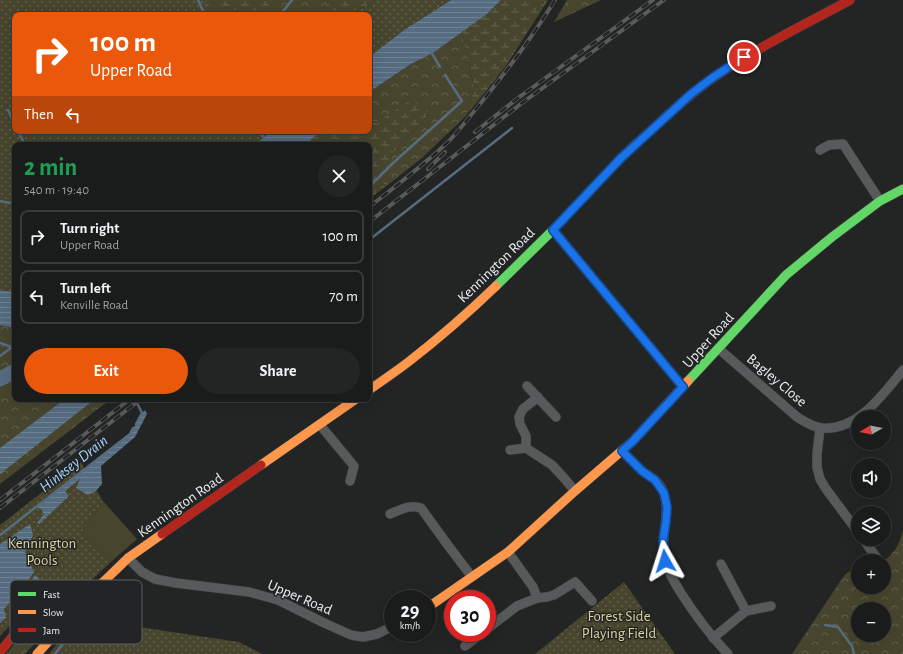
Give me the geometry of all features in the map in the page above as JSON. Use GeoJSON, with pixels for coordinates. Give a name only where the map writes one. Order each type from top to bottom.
{"type":"FeatureCollection","features":[{"type":"Feature","properties":{"kind":"street","name":"Kennington Road"},"geometry":{"type":"LineString","coordinates":[[372,388],[407,363],[477,304],[553,230],[621,158],[691,94],[744,57],[850,0]]}},
{"type":"Feature","properties":{"kind":"street"},"geometry":{"type":"LineString","coordinates":[[820,150],[829,145],[842,144],[880,202]]}},
{"type":"Feature","properties":{"kind":"street","name":"Upper Road"},"geometry":{"type":"LineString","coordinates":[[436,602],[508,552],[633,441],[786,275],[832,237],[880,202],[903,189]]}},
{"type":"Feature","properties":{"kind":"street"},"geometry":{"type":"LineString","coordinates":[[553,230],[683,387]]}},
{"type":"Feature","properties":{"kind":"street","name":"Bagley Close"},"geometry":{"type":"LineString","coordinates":[[719,349],[797,417],[820,428]]}},
{"type":"Feature","properties":{"kind":"street"},"geometry":{"type":"LineString","coordinates":[[851,523],[826,490],[820,479],[817,467],[817,454],[820,428],[832,428],[846,424],[861,415],[876,403],[903,370]]}},
{"type":"Feature","properties":{"kind":"street"},"geometry":{"type":"LineString","coordinates":[[527,386],[556,416]]}},
{"type":"Feature","properties":{"kind":"street"},"geometry":{"type":"LineString","coordinates":[[526,448],[526,436],[520,424],[519,417],[523,409],[538,397]]}},
{"type":"Feature","properties":{"kind":"street","name":"Kennington Road"},"geometry":{"type":"LineString","coordinates":[[105,580],[128,558],[352,402]]}},
{"type":"Feature","properties":{"kind":"street"},"geometry":{"type":"LineString","coordinates":[[320,425],[354,466],[350,482]]}},
{"type":"Feature","properties":{"kind":"street"},"geometry":{"type":"LineString","coordinates":[[510,450],[526,448],[552,466],[575,491]]}},
{"type":"Feature","properties":{"kind":"street"},"geometry":{"type":"LineString","coordinates":[[622,451],[642,471],[655,480],[664,493],[667,507],[663,541],[665,561],[671,577],[713,638],[728,654]]}},
{"type":"Feature","properties":{"kind":"street"},"geometry":{"type":"LineString","coordinates":[[390,514],[414,506],[421,508],[472,577]]}},
{"type":"Feature","properties":{"kind":"street"},"geometry":{"type":"LineString","coordinates":[[508,552],[533,586],[537,598]]}},
{"type":"Feature","properties":{"kind":"street","name":"Upper Road"},"geometry":{"type":"LineString","coordinates":[[128,558],[142,572],[155,579],[249,592],[278,600],[351,635],[363,637],[377,634],[384,630]]}},
{"type":"Feature","properties":{"kind":"street"},"geometry":{"type":"LineString","coordinates":[[721,564],[746,611]]}},
{"type":"Feature","properties":{"kind":"street"},"geometry":{"type":"LineString","coordinates":[[496,622],[517,606],[537,598],[547,598],[575,582],[592,601]]}},
{"type":"Feature","properties":{"kind":"street"},"geometry":{"type":"LineString","coordinates":[[713,638],[746,611],[771,606]]}},
{"type":"Feature","properties":{"kind":"street"},"geometry":{"type":"LineString","coordinates":[[0,652],[10,640]]}},
{"type":"Feature","properties":{"kind":"street"},"geometry":{"type":"LineString","coordinates":[[466,646],[471,642]]}},
{"type":"Feature","properties":{"kind":"street","name":"Kennington Road"},"geometry":{"type":"LineString","coordinates":[[38,654],[47,644]]}},
{"type":"Feature","properties":{"kind":"green space"},"geometry":{"type":"Polygon","coordinates":[[[0,0],[204,0],[208,12],[12,12],[12,134],[269,134],[257,142],[12,142],[12,292],[0,290],[0,0]]]}},
{"type":"Feature","properties":{"kind":"green space"},"geometry":{"type":"Polygon","coordinates":[[[204,0],[277,0],[262,12],[239,12],[223,7],[206,7],[204,0]]]}},
{"type":"Feature","properties":{"kind":"green space"},"geometry":{"type":"Polygon","coordinates":[[[277,0],[329,0],[320,12],[262,12],[277,0]]]}},
{"type":"Feature","properties":{"kind":"green space"},"geometry":{"type":"Polygon","coordinates":[[[329,0],[375,0],[354,12],[320,12],[329,0]]]}},
{"type":"Feature","properties":{"kind":"green space"},"geometry":{"type":"Polygon","coordinates":[[[375,0],[451,0],[404,30],[372,55],[372,12],[354,12],[375,0]]]}},
{"type":"Feature","properties":{"kind":"green space"},"geometry":{"type":"Polygon","coordinates":[[[501,0],[548,0],[506,66],[466,116],[474,87],[462,32],[487,14],[501,0]]]}},
{"type":"Feature","properties":{"kind":"green space"},"geometry":{"type":"Polygon","coordinates":[[[567,0],[601,0],[554,22],[567,0]]]}},
{"type":"Feature","properties":{"kind":"green space"},"geometry":{"type":"Polygon","coordinates":[[[206,7],[223,7],[239,12],[208,12],[206,7]]]}},
{"type":"Feature","properties":{"kind":"green space"},"geometry":{"type":"Polygon","coordinates":[[[462,32],[474,87],[466,116],[422,158],[384,188],[384,170],[393,153],[429,114],[412,100],[375,123],[372,123],[372,90],[411,64],[433,53],[462,32]]]}},
{"type":"Feature","properties":{"kind":"green space"},"geometry":{"type":"Polygon","coordinates":[[[412,99],[429,114],[393,153],[384,170],[384,188],[372,197],[372,142],[308,142],[318,134],[372,134],[372,123],[375,123],[412,99]]]}},
{"type":"Feature","properties":{"kind":"green space"},"geometry":{"type":"Polygon","coordinates":[[[0,325],[12,327],[12,366],[0,372],[0,325]]]}},
{"type":"Feature","properties":{"kind":"green space"},"geometry":{"type":"Polygon","coordinates":[[[12,375],[12,402],[107,402],[0,484],[0,382],[12,375]]]}},
{"type":"Feature","properties":{"kind":"green space","name":"Kennington Pools"},"geometry":{"type":"Polygon","coordinates":[[[81,462],[103,501],[81,533],[112,561],[92,580],[10,580],[10,625],[0,636],[0,525],[81,462]]]}},
{"type":"Feature","properties":{"kind":"green space"},"geometry":{"type":"Polygon","coordinates":[[[103,501],[137,539],[112,561],[81,533],[103,501]]]}},
{"type":"Feature","properties":{"kind":"green space"},"geometry":{"type":"Polygon","coordinates":[[[903,530],[903,654],[792,654],[841,580],[848,572],[851,571],[851,594],[891,594],[891,554],[898,544],[903,530]]]}},
{"type":"Feature","properties":{"kind":"green space","name":"Forest Side Playing Field"},"geometry":{"type":"Polygon","coordinates":[[[624,582],[675,654],[535,654],[624,582]]]}},
{"type":"Feature","properties":{"kind":"green space"},"geometry":{"type":"Polygon","coordinates":[[[142,627],[239,642],[262,654],[49,654],[57,644],[142,644],[142,627]]]}},
{"type":"Feature","properties":{"kind":"green space"},"geometry":{"type":"Polygon","coordinates":[[[15,644],[34,644],[25,654],[6,654],[15,644]]]}},
{"type":"Feature","properties":{"kind":"water"},"geometry":{"type":"Polygon","coordinates":[[[451,0],[501,0],[487,14],[433,53],[411,64],[372,90],[372,55],[404,30],[451,0]]]}},
{"type":"Feature","properties":{"kind":"water"},"geometry":{"type":"Polygon","coordinates":[[[269,134],[318,134],[308,142],[257,142],[269,134]]]}},
{"type":"Feature","properties":{"kind":"water"},"geometry":{"type":"Polygon","coordinates":[[[0,290],[12,292],[12,327],[0,325],[0,290]]]}},
{"type":"Feature","properties":{"kind":"water"},"geometry":{"type":"Polygon","coordinates":[[[61,402],[91,402],[0,474],[0,448],[61,402]]]}},
{"type":"Feature","properties":{"kind":"water"},"geometry":{"type":"Polygon","coordinates":[[[145,410],[147,414],[135,437],[101,466],[102,484],[96,491],[88,495],[76,488],[80,479],[65,491],[69,496],[39,524],[37,523],[44,514],[41,509],[37,507],[130,434],[145,410]]]}},
{"type":"Feature","properties":{"kind":"water"},"geometry":{"type":"Polygon","coordinates":[[[30,524],[33,535],[25,553],[34,572],[28,580],[10,580],[10,602],[4,609],[6,618],[0,623],[0,544],[30,524]]]}},
{"type":"Feature","properties":{"kind":"water"},"geometry":{"type":"Polygon","coordinates":[[[35,575],[40,580],[32,580],[35,575]]]}},
{"type":"Feature","properties":{"kind":"waterway"},"geometry":{"type":"LineString","coordinates":[[198,0],[204,12]]}},
{"type":"Feature","properties":{"kind":"waterway"},"geometry":{"type":"LineString","coordinates":[[282,12],[292,0]]}},
{"type":"Feature","properties":{"kind":"waterway"},"geometry":{"type":"LineString","coordinates":[[431,52],[440,67]]}},
{"type":"Feature","properties":{"kind":"waterway"},"geometry":{"type":"LineString","coordinates":[[372,184],[393,163],[462,101],[445,75]]}},
{"type":"Feature","properties":{"kind":"waterway"},"geometry":{"type":"LineString","coordinates":[[8,110],[12,118]]}},
{"type":"Feature","properties":{"kind":"waterway"},"geometry":{"type":"LineString","coordinates":[[372,238],[512,128]]}},
{"type":"Feature","properties":{"kind":"waterway"},"geometry":{"type":"LineString","coordinates":[[20,134],[24,142]]}},
{"type":"Feature","properties":{"kind":"waterway"},"geometry":{"type":"LineString","coordinates":[[261,134],[267,142]]}},
{"type":"Feature","properties":{"kind":"waterway"},"geometry":{"type":"LineString","coordinates":[[0,201],[12,203]]}},
{"type":"Feature","properties":{"kind":"waterway"},"geometry":{"type":"LineString","coordinates":[[0,343],[12,347]]}},
{"type":"Feature","properties":{"kind":"waterway"},"geometry":{"type":"LineString","coordinates":[[0,356],[12,347]]}},
{"type":"Feature","properties":{"kind":"waterway"},"geometry":{"type":"LineString","coordinates":[[0,379],[12,373]]}},
{"type":"Feature","properties":{"kind":"waterway","name":"Hinksey Drain"},"geometry":{"type":"LineString","coordinates":[[136,402],[142,413],[136,424]]}},
{"type":"Feature","properties":{"kind":"waterway","name":"Hinksey Drain"},"geometry":{"type":"LineString","coordinates":[[0,535],[130,434],[133,428]]}},
{"type":"Feature","properties":{"kind":"waterway"},"geometry":{"type":"LineString","coordinates":[[825,625],[838,627],[852,646],[854,654]]}},
{"type":"Feature","properties":{"kind":"waterway"},"geometry":{"type":"LineString","coordinates":[[55,654],[63,644]]}},
{"type":"Feature","properties":{"kind":"railway"},"geometry":{"type":"LineString","coordinates":[[372,205],[420,167],[449,141],[514,60],[555,0]]}},
{"type":"Feature","properties":{"kind":"railway"},"geometry":{"type":"LineString","coordinates":[[475,132],[518,98],[653,0]]}},
{"type":"Feature","properties":{"kind":"railway"},"geometry":{"type":"LineString","coordinates":[[372,220],[522,103],[664,0]]}},
{"type":"Feature","properties":{"kind":"railway"},"geometry":{"type":"LineString","coordinates":[[428,169],[445,152]]}},
{"type":"Feature","properties":{"kind":"railway"},"geometry":{"type":"LineString","coordinates":[[0,500],[126,402]]}},
{"type":"Feature","properties":{"kind":"railway"},"geometry":{"type":"LineString","coordinates":[[0,508],[137,402]]}},
{"type":"Feature","properties":{"kind":"traffic: fast"},"geometry":{"type":"LineString","coordinates":[[496,286],[553,230],[637,143]]}},
{"type":"Feature","properties":{"kind":"traffic: fast"},"geometry":{"type":"LineString","coordinates":[[688,381],[786,275],[832,237],[880,201],[903,189]]}},
{"type":"Feature","properties":{"kind":"traffic: slow"},"geometry":{"type":"LineString","coordinates":[[372,388],[430,345],[496,286]]}},
{"type":"Feature","properties":{"kind":"traffic: slow"},"geometry":{"type":"LineString","coordinates":[[436,602],[508,552],[633,441],[688,381]]}},
{"type":"Feature","properties":{"kind":"traffic: slow"},"geometry":{"type":"LineString","coordinates":[[261,465],[352,402]]}},
{"type":"Feature","properties":{"kind":"traffic: slow"},"geometry":{"type":"LineString","coordinates":[[105,580],[128,558],[162,534]]}},
{"type":"Feature","properties":{"kind":"traffic: slow"},"geometry":{"type":"LineString","coordinates":[[37,654],[46,644]]}},
{"type":"Feature","properties":{"kind":"traffic: jam"},"geometry":{"type":"LineString","coordinates":[[637,143],[683,101],[729,67],[850,0]]}},
{"type":"Feature","properties":{"kind":"traffic: jam"},"geometry":{"type":"LineString","coordinates":[[162,534],[261,465]]}},
{"type":"Feature","properties":{"kind":"traffic: jam"},"geometry":{"type":"LineString","coordinates":[[0,652],[10,640]]}},
{"type":"Feature","properties":{"kind":"route"},"geometry":{"type":"LineString","coordinates":[[665,561],[663,541],[667,507],[664,493],[655,480],[642,471],[622,451],[683,387],[553,230],[621,158],[691,94],[744,57]]}}]}
